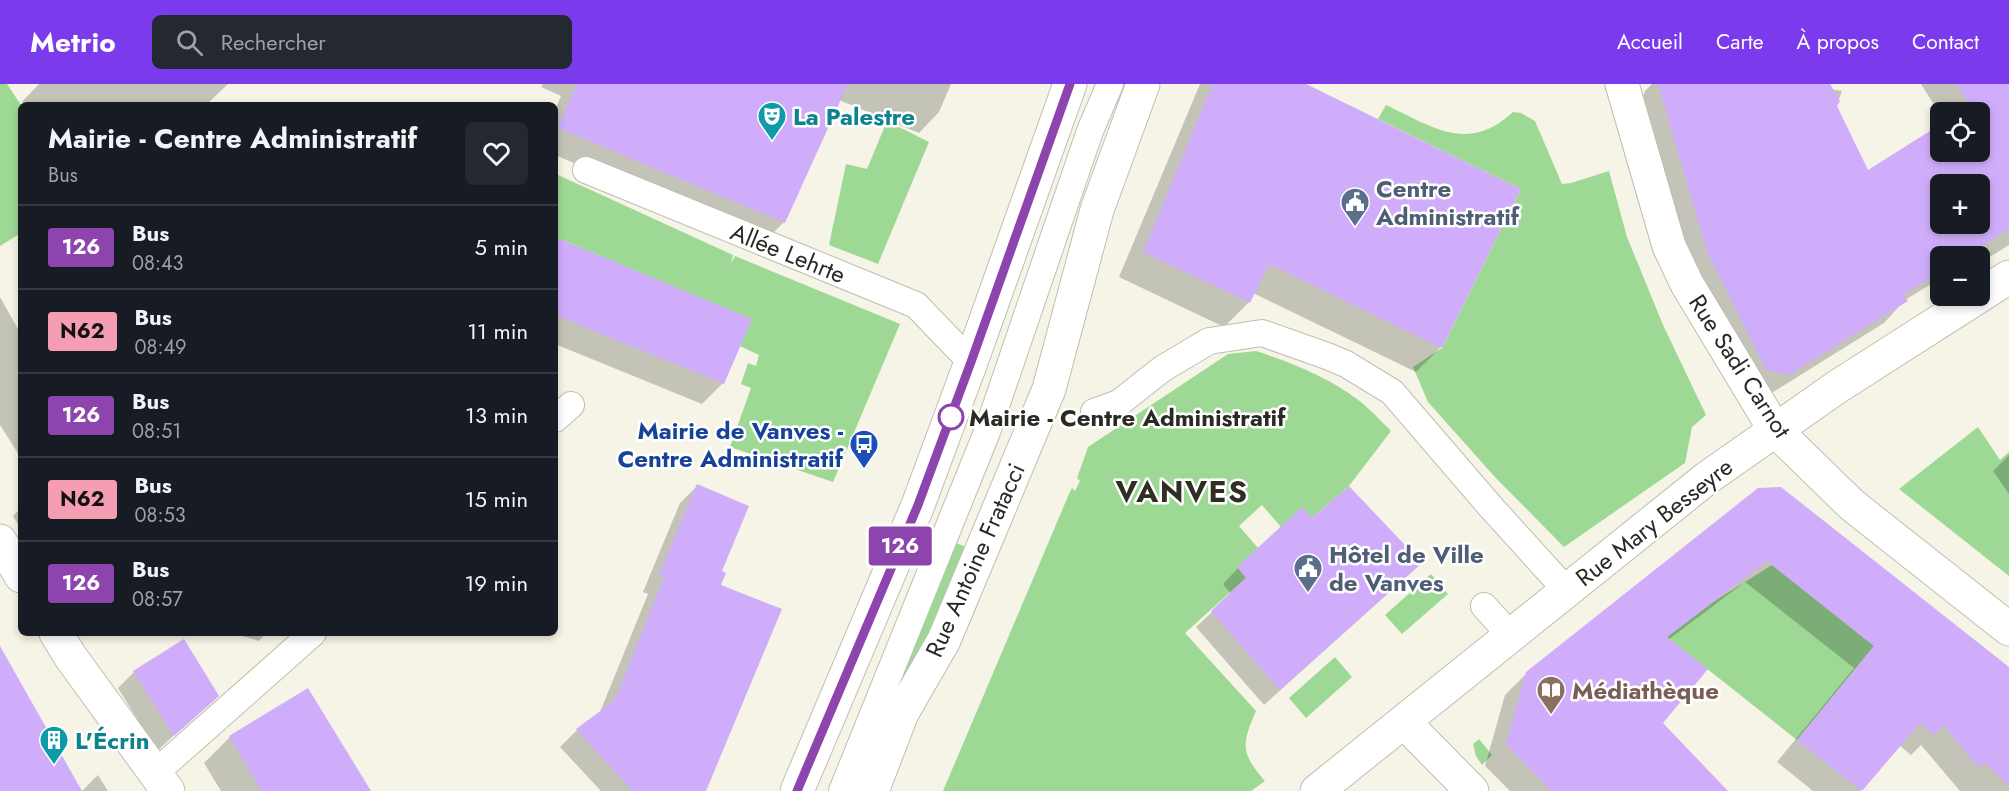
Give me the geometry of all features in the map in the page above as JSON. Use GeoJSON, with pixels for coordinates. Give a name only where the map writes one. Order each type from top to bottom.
{"type":"FeatureCollection","features":[{"type":"Feature","properties":{"kind":"main road"},"geometry":{"type":"LineString","coordinates":[[797,791],[918,505],[1070,84]]}},
{"type":"Feature","properties":{"kind":"main road","name":"Rue Antoine Fratacci"},"geometry":{"type":"LineString","coordinates":[[872,791],[902,713],[944,640],[1049,389],[1097,210],[1143,84]]}},
{"type":"Feature","properties":{"kind":"main road","name":"Rue Sadi Carnot"},"geometry":{"type":"LineString","coordinates":[[1622,84],[1669,246],[1687,284],[1775,430],[1852,506],[2009,628]]}},
{"type":"Feature","properties":{"kind":"main road","name":"Rue Mary Besseyre"},"geometry":{"type":"LineString","coordinates":[[1317,791],[1707,478],[1837,387],[2009,277]]}},
{"type":"Feature","properties":{"kind":"main road"},"geometry":{"type":"LineString","coordinates":[[0,541],[18,571]]}},
{"type":"Feature","properties":{"kind":"main road"},"geometry":{"type":"LineString","coordinates":[[58,636],[161,782]]}},
{"type":"Feature","properties":{"kind":"main road"},"geometry":{"type":"LineString","coordinates":[[1404,722],[1472,791]]}},
{"type":"Feature","properties":{"kind":"lane","name":"Rue Antoine Fratacci"},"geometry":{"type":"LineString","coordinates":[[843,791],[987,432],[1090,130],[1110,84]]}},
{"type":"Feature","properties":{"kind":"lane","name":"Allée Lehrte"},"geometry":{"type":"LineString","coordinates":[[586,170],[916,305],[971,362]]}},
{"type":"Feature","properties":{"kind":"lane"},"geometry":{"type":"LineString","coordinates":[[1094,412],[1119,403],[1162,369],[1209,341],[1262,333],[1336,360],[1392,392],[1567,591]]}},
{"type":"Feature","properties":{"kind":"lane"},"geometry":{"type":"LineString","coordinates":[[1484,606],[1511,636]]}},
{"type":"Feature","properties":{"kind":"lane"},"geometry":{"type":"LineString","coordinates":[[161,782],[310,636]]}},
{"type":"Feature","properties":{"kind":"green space"},"geometry":{"type":"Polygon","coordinates":[[[0,84],[7,84],[19,102],[18,235],[0,246],[0,84]]]}},
{"type":"Feature","properties":{"kind":"green space"},"geometry":{"type":"Polygon","coordinates":[[[1386,105],[1435,128],[1465,134],[1481,132],[1497,125],[1513,112],[1521,113],[1535,121],[1562,184],[1609,171],[1627,237],[1663,325],[1706,415],[1692,427],[1685,463],[1564,547],[1494,476],[1428,402],[1413,367],[1442,348],[1521,189],[1378,119],[1386,105]]]}},
{"type":"Feature","properties":{"kind":"green space"},"geometry":{"type":"Polygon","coordinates":[[[887,121],[929,142],[878,264],[829,245],[846,164],[867,169],[887,121]]]}},
{"type":"Feature","properties":{"kind":"green space"},"geometry":{"type":"Polygon","coordinates":[[[558,175],[733,255],[731,264],[735,256],[900,324],[833,482],[730,447],[751,388],[741,384],[748,363],[756,366],[759,355],[740,346],[751,319],[558,238],[558,175]]]}},
{"type":"Feature","properties":{"kind":"green space"},"geometry":{"type":"Polygon","coordinates":[[[1256,351],[1295,365],[1346,391],[1391,431],[1349,486],[1312,518],[1281,527],[1262,505],[1239,526],[1258,548],[1246,578],[1185,633],[1256,711],[1248,732],[1246,749],[1251,763],[1265,781],[1251,791],[943,791],[1069,494],[1072,488],[1075,491],[1080,481],[1077,478],[1088,447],[1228,354],[1256,351]]]}},
{"type":"Feature","properties":{"kind":"green space"},"geometry":{"type":"Polygon","coordinates":[[[1978,427],[2000,460],[2009,452],[2009,576],[1899,489],[1978,427]]]}},
{"type":"Feature","properties":{"kind":"green space"},"geometry":{"type":"Polygon","coordinates":[[[954,542],[970,549],[933,641],[890,705],[954,542]]]}},
{"type":"Feature","properties":{"kind":"green space"},"geometry":{"type":"Polygon","coordinates":[[[1772,565],[1874,646],[1797,740],[1667,637],[1713,602],[1772,565]]]}},
{"type":"Feature","properties":{"kind":"green space"},"geometry":{"type":"Polygon","coordinates":[[[1431,574],[1448,594],[1402,634],[1385,615],[1431,574]]]}},
{"type":"Feature","properties":{"kind":"green space"},"geometry":{"type":"Polygon","coordinates":[[[1335,657],[1352,677],[1306,718],[1289,698],[1335,657]]]}},
{"type":"Feature","properties":{"kind":"green space"},"geometry":{"type":"Polygon","coordinates":[[[1479,739],[1492,755],[1482,765],[1476,756],[1473,744],[1479,739]]]}},
{"type":"Feature","properties":{"kind":"building"},"geometry":{"type":"Polygon","coordinates":[[[577,84],[848,84],[785,223],[558,128],[577,84]]]}},
{"type":"Feature","properties":{"kind":"building"},"geometry":{"type":"Polygon","coordinates":[[[1213,84],[1306,84],[1521,189],[1442,348],[1269,264],[1250,303],[1143,252],[1213,84]]]}},
{"type":"Feature","properties":{"kind":"building"},"geometry":{"type":"Polygon","coordinates":[[[1658,84],[1830,84],[1840,101],[1837,106],[1868,170],[1930,131],[1930,162],[1990,162],[1990,102],[1968,102],[1957,84],[2009,84],[2009,229],[1981,246],[1930,246],[1930,278],[1903,295],[1908,301],[1789,375],[1766,370],[1708,254],[1658,84]]]}},
{"type":"Feature","properties":{"kind":"building"},"geometry":{"type":"Polygon","coordinates":[[[558,238],[752,319],[724,384],[558,316],[558,238]]]}},
{"type":"Feature","properties":{"kind":"building"},"geometry":{"type":"Polygon","coordinates":[[[697,484],[749,506],[722,571],[726,573],[721,585],[782,609],[706,791],[633,791],[576,729],[615,700],[664,577],[659,575],[697,484]]]}},
{"type":"Feature","properties":{"kind":"building","name":"Hôtel de Ville de Vanves"},"geometry":{"type":"Polygon","coordinates":[[[1349,486],[1422,563],[1280,690],[1211,611],[1246,578],[1237,567],[1302,507],[1312,518],[1349,486]]]}},
{"type":"Feature","properties":{"kind":"building"},"geometry":{"type":"Polygon","coordinates":[[[1781,487],[2009,667],[2009,786],[1985,763],[1979,768],[1943,725],[1934,735],[1920,723],[1862,791],[1797,740],[1874,646],[1767,561],[1667,637],[1708,669],[1663,723],[1728,791],[1551,791],[1506,744],[1526,672],[1758,488],[1781,487]]]}},
{"type":"Feature","properties":{"kind":"building"},"geometry":{"type":"Polygon","coordinates":[[[184,639],[219,696],[174,736],[133,671],[184,639]]]}},
{"type":"Feature","properties":{"kind":"building"},"geometry":{"type":"Polygon","coordinates":[[[0,646],[82,791],[0,791],[0,646]]]}},
{"type":"Feature","properties":{"kind":"building"},"geometry":{"type":"Polygon","coordinates":[[[308,688],[371,791],[262,791],[229,736],[308,688]]]}},
{"type":"Feature","properties":{"kind":"bus line","name":"126"},"geometry":{"type":"LineString","coordinates":[[797,791],[918,505],[1070,84]]}},
{"type":"Feature","properties":{"kind":"place","name":"La Palestre"},"geometry":{"type":"Point","coordinates":[772,142]}},
{"type":"Feature","properties":{"kind":"place","name":"Centre Administratif"},"geometry":{"type":"Point","coordinates":[1355,228]}},
{"type":"Feature","properties":{"kind":"place","name":"Mairie - Centre Administratif"},"geometry":{"type":"Point","coordinates":[951,417]}},
{"type":"Feature","properties":{"kind":"place","name":"Mairie de Vanves - Centre Administratif"},"geometry":{"type":"Point","coordinates":[864,470]}},
{"type":"Feature","properties":{"kind":"place","name":"Hôtel de Ville de Vanves"},"geometry":{"type":"Point","coordinates":[1308,594]}},
{"type":"Feature","properties":{"kind":"place","name":"Médiathèque"},"geometry":{"type":"Point","coordinates":[1551,716]}},
{"type":"Feature","properties":{"kind":"place","name":"L'Écrin"},"geometry":{"type":"Point","coordinates":[54,766]}},
{"type":"Feature","properties":{"kind":"district","name":"VANVES"},"geometry":{"type":"Point","coordinates":[1182,491]}}]}
